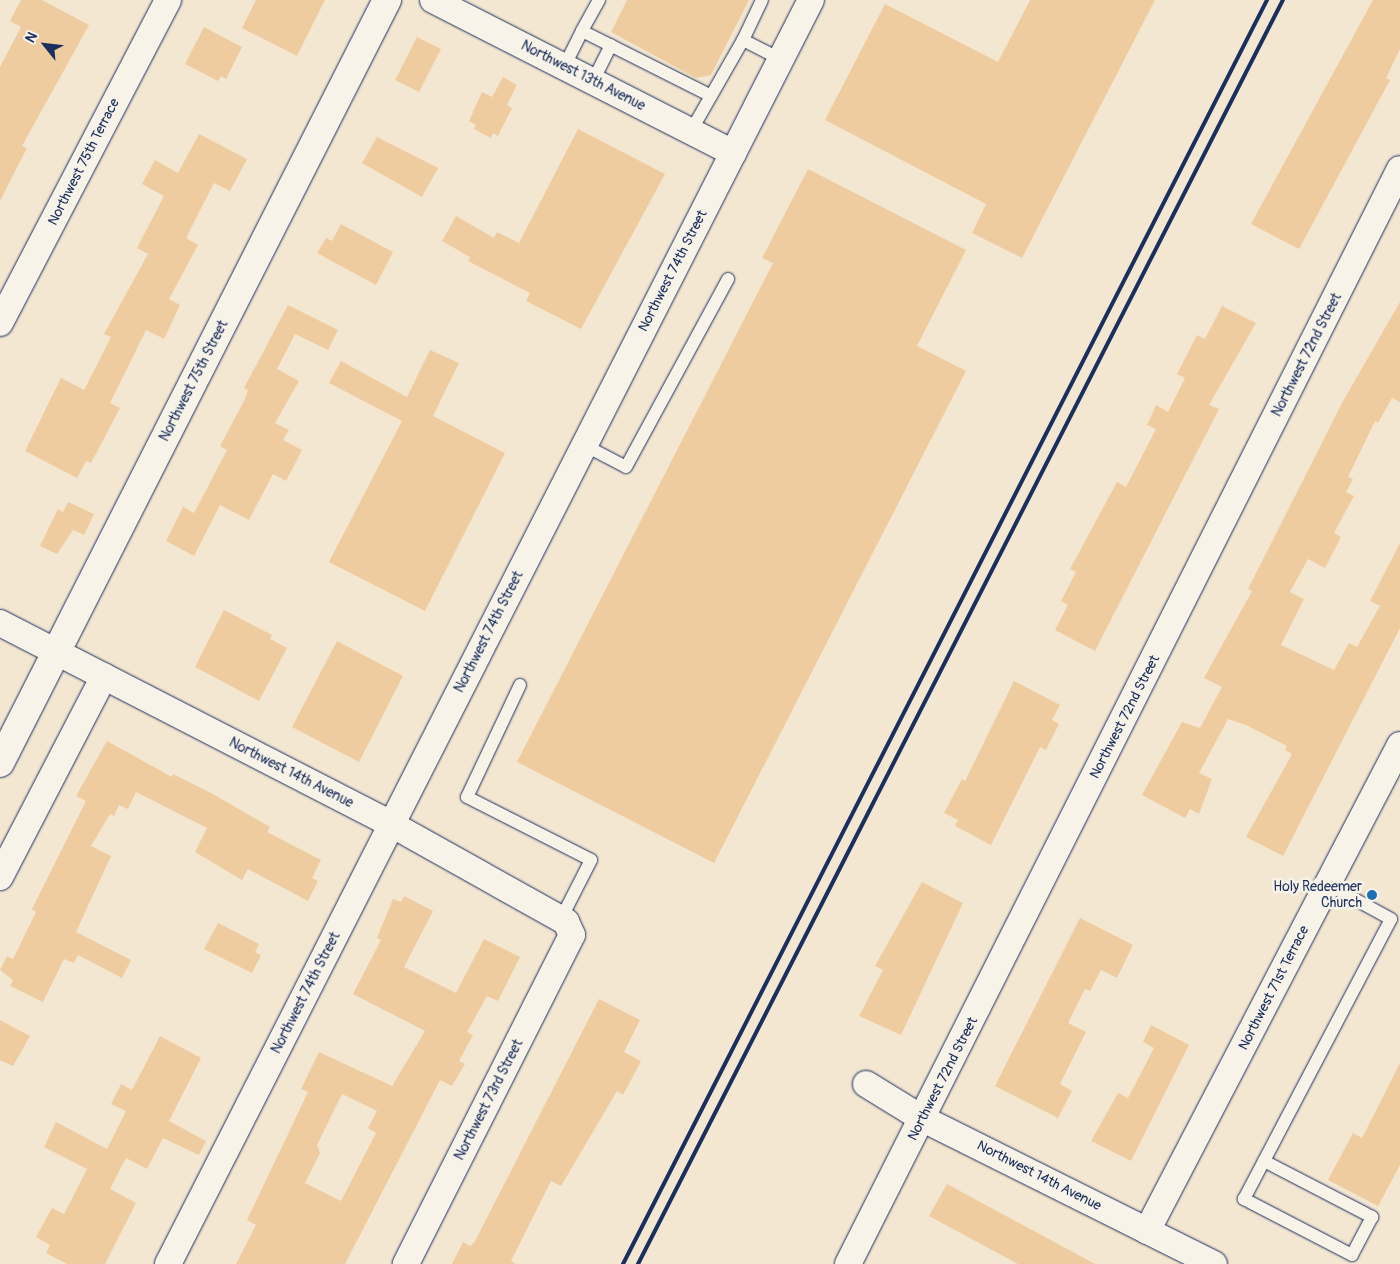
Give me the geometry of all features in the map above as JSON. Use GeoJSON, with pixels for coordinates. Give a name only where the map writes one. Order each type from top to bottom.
{"type":"FeatureCollection","features":[{"type":"Feature","properties":{"kind":"street","name":"Northwest 75th Terrace"},"geometry":{"type":"LineString","coordinates":[[0,323],[168,0]]}},
{"type":"Feature","properties":{"kind":"street","name":"Northwest 75th Street"},"geometry":{"type":"LineString","coordinates":[[0,762],[387,0]]}},
{"type":"Feature","properties":{"kind":"street","name":"Northwest 13th Avenue"},"geometry":{"type":"LineString","coordinates":[[433,0],[733,153]]}},
{"type":"Feature","properties":{"kind":"street","name":"Northwest 74th Street"},"geometry":{"type":"LineString","coordinates":[[168,1264],[811,0]]}},
{"type":"Feature","properties":{"kind":"street","name":"Northwest 72nd Street"},"geometry":{"type":"LineString","coordinates":[[848,1264],[1400,169]]}},
{"type":"Feature","properties":{"kind":"street","name":"Northwest 14th Avenue"},"geometry":{"type":"LineString","coordinates":[[0,623],[391,824],[566,927]]}},
{"type":"Feature","properties":{"kind":"street"},"geometry":{"type":"LineString","coordinates":[[0,877],[104,676]]}},
{"type":"Feature","properties":{"kind":"street","name":"Northwest 71st Terrace"},"geometry":{"type":"LineString","coordinates":[[1147,1231],[1400,745]]}},
{"type":"Feature","properties":{"kind":"street","name":"Northwest 73rd Street"},"geometry":{"type":"LineString","coordinates":[[406,1264],[566,927]]}},
{"type":"Feature","properties":{"kind":"street","name":"Northwest 14th Avenue"},"geometry":{"type":"LineString","coordinates":[[866,1084],[923,1118],[1214,1264]]}},
{"type":"Feature","properties":{"kind":"lane"},"geometry":{"type":"LineString","coordinates":[[564,67],[599,0]]}},
{"type":"Feature","properties":{"kind":"lane"},"geometry":{"type":"LineString","coordinates":[[691,131],[762,0]]}},
{"type":"Feature","properties":{"kind":"lane"},"geometry":{"type":"LineString","coordinates":[[582,31],[710,96]]}},
{"type":"Feature","properties":{"kind":"lane"},"geometry":{"type":"LineString","coordinates":[[742,40],[780,59]]}},
{"type":"Feature","properties":{"kind":"lane"},"geometry":{"type":"LineString","coordinates":[[593,81],[611,45]]}},
{"type":"Feature","properties":{"kind":"lane"},"geometry":{"type":"LineString","coordinates":[[584,445],[626,467],[728,279]]}},
{"type":"Feature","properties":{"kind":"lane"},"geometry":{"type":"LineString","coordinates":[[520,685],[467,796],[591,860],[566,927]]}},
{"type":"Feature","properties":{"kind":"lane"},"geometry":{"type":"LineString","coordinates":[[1264,1161],[1372,1217],[1352,1255],[1244,1199],[1391,919],[1327,884]]}},
{"type":"Feature","properties":{"kind":"building"},"geometry":{"type":"Polygon","coordinates":[[[21,0],[42,0],[89,25],[22,146],[27,148],[0,201],[0,67],[21,27],[10,21],[21,0]]]}},
{"type":"Feature","properties":{"kind":"building"},"geometry":{"type":"Polygon","coordinates":[[[256,0],[325,0],[297,56],[242,28],[256,0]]]}},
{"type":"Feature","properties":{"kind":"building"},"geometry":{"type":"Polygon","coordinates":[[[627,0],[749,0],[711,75],[696,78],[611,32],[627,0]]]}},
{"type":"Feature","properties":{"kind":"building"},"geometry":{"type":"Polygon","coordinates":[[[1030,0],[1155,0],[1022,258],[972,233],[986,204],[825,120],[885,4],[998,62],[1030,0]]]}},
{"type":"Feature","properties":{"kind":"building"},"geometry":{"type":"Polygon","coordinates":[[[1373,0],[1400,0],[1400,49],[1386,78],[1390,80],[1299,249],[1251,224],[1373,0]]]}},
{"type":"Feature","properties":{"kind":"building"},"geometry":{"type":"Polygon","coordinates":[[[204,27],[242,47],[226,79],[221,76],[218,81],[185,64],[204,27]]]}},
{"type":"Feature","properties":{"kind":"building"},"geometry":{"type":"Polygon","coordinates":[[[417,37],[441,49],[419,92],[395,80],[417,37]]]}},
{"type":"Feature","properties":{"kind":"building"},"geometry":{"type":"Polygon","coordinates":[[[503,77],[517,85],[507,105],[512,108],[498,136],[493,133],[491,138],[474,129],[476,125],[469,121],[482,92],[492,97],[503,77]]]}},
{"type":"Feature","properties":{"kind":"building"},"geometry":{"type":"Polygon","coordinates":[[[578,129],[665,174],[581,329],[526,301],[530,293],[468,261],[470,257],[442,241],[456,216],[494,238],[497,232],[519,243],[578,129]]]}},
{"type":"Feature","properties":{"kind":"building"},"geometry":{"type":"Polygon","coordinates":[[[199,134],[247,159],[230,191],[214,183],[186,238],[198,245],[169,299],[180,305],[164,339],[146,330],[110,403],[120,408],[91,463],[86,461],[77,478],[25,451],[61,378],[84,390],[111,337],[104,334],[148,254],[137,248],[164,196],[142,184],[155,160],[178,173],[199,134]]]}},
{"type":"Feature","properties":{"kind":"building"},"geometry":{"type":"Polygon","coordinates":[[[377,137],[438,168],[422,197],[362,163],[377,137]]]}},
{"type":"Feature","properties":{"kind":"building"},"geometry":{"type":"Polygon","coordinates":[[[808,169],[966,250],[917,346],[966,371],[714,863],[517,762],[773,263],[762,258],[808,169]]]}},
{"type":"Feature","properties":{"kind":"building"},"geometry":{"type":"Polygon","coordinates":[[[341,224],[393,252],[376,285],[317,253],[326,238],[332,241],[341,224]]]}},
{"type":"Feature","properties":{"kind":"building"},"geometry":{"type":"Polygon","coordinates":[[[1400,302],[1400,402],[1392,398],[1378,423],[1375,421],[1348,477],[1353,479],[1346,492],[1354,496],[1334,533],[1341,537],[1325,568],[1308,559],[1290,592],[1304,599],[1281,645],[1334,670],[1349,643],[1357,647],[1380,606],[1370,601],[1400,543],[1400,628],[1283,856],[1246,837],[1292,754],[1285,750],[1287,746],[1246,725],[1228,719],[1199,773],[1212,779],[1199,814],[1190,809],[1185,818],[1142,795],[1182,722],[1200,728],[1222,687],[1204,678],[1252,591],[1248,589],[1342,403],[1400,302]]]}},
{"type":"Feature","properties":{"kind":"building"},"geometry":{"type":"Polygon","coordinates":[[[288,305],[338,330],[328,350],[295,334],[277,369],[299,381],[275,423],[289,430],[283,440],[302,450],[286,481],[273,474],[249,520],[220,505],[194,556],[166,541],[183,507],[194,513],[227,450],[220,446],[245,399],[248,390],[244,388],[288,305]]]}},
{"type":"Feature","properties":{"kind":"building"},"geometry":{"type":"Polygon","coordinates":[[[1222,306],[1256,323],[1209,405],[1219,409],[1095,651],[1055,630],[1068,605],[1061,601],[1076,572],[1070,569],[1117,482],[1126,487],[1156,429],[1147,425],[1156,405],[1168,412],[1185,378],[1177,374],[1197,335],[1205,339],[1222,306]]]}},
{"type":"Feature","properties":{"kind":"building"},"geometry":{"type":"Polygon","coordinates":[[[430,350],[459,363],[433,416],[505,453],[425,611],[329,562],[402,421],[329,383],[341,361],[407,397],[430,350]]]}},
{"type":"Feature","properties":{"kind":"building"},"geometry":{"type":"Polygon","coordinates":[[[68,502],[94,514],[84,535],[73,530],[57,554],[40,546],[58,509],[63,512],[68,502]]]}},
{"type":"Feature","properties":{"kind":"building"},"geometry":{"type":"Polygon","coordinates":[[[224,610],[272,635],[270,639],[287,648],[259,701],[195,667],[224,610]]]}},
{"type":"Feature","properties":{"kind":"building"},"geometry":{"type":"Polygon","coordinates":[[[337,641],[403,676],[359,762],[292,727],[337,641]]]}},
{"type":"Feature","properties":{"kind":"building"},"geometry":{"type":"Polygon","coordinates":[[[1014,681],[1060,705],[1052,720],[1059,724],[1046,750],[1040,747],[991,845],[955,826],[958,820],[944,813],[962,779],[965,781],[1014,681]]]}},
{"type":"Feature","properties":{"kind":"building"},"geometry":{"type":"Polygon","coordinates":[[[107,741],[172,777],[173,774],[211,793],[270,827],[267,832],[321,860],[312,878],[318,881],[308,901],[248,869],[242,880],[195,852],[207,828],[136,792],[128,809],[119,805],[114,816],[110,814],[91,846],[111,856],[76,932],[131,960],[122,978],[78,955],[74,963],[64,959],[43,1002],[10,986],[13,980],[0,970],[7,956],[13,959],[36,912],[32,909],[86,801],[76,796],[107,741]]]}},
{"type":"Feature","properties":{"kind":"building"},"geometry":{"type":"Polygon","coordinates":[[[922,882],[963,903],[901,1035],[859,1016],[883,970],[875,966],[922,882]]]}},
{"type":"Feature","properties":{"kind":"building"},"geometry":{"type":"Polygon","coordinates":[[[404,896],[433,911],[404,967],[456,993],[484,939],[520,957],[498,1001],[487,996],[467,1032],[473,1035],[459,1061],[465,1064],[452,1086],[440,1080],[345,1264],[236,1264],[256,1225],[247,1220],[308,1092],[301,1089],[319,1052],[392,1086],[425,1031],[353,994],[381,940],[377,938],[393,899],[401,902],[404,896]],[[342,1094],[317,1145],[320,1153],[305,1183],[341,1201],[376,1133],[368,1128],[377,1111],[342,1094]]]}},
{"type":"Feature","properties":{"kind":"building"},"geometry":{"type":"Polygon","coordinates":[[[1080,918],[1133,945],[1117,978],[1101,970],[1090,991],[1085,989],[1068,1023],[1086,1032],[1060,1084],[1072,1091],[1058,1118],[995,1086],[1080,918]]]}},
{"type":"Feature","properties":{"kind":"building"},"geometry":{"type":"Polygon","coordinates":[[[218,923],[259,944],[255,952],[261,955],[252,973],[204,949],[218,923]]]}},
{"type":"Feature","properties":{"kind":"building"},"geometry":{"type":"Polygon","coordinates":[[[599,999],[640,1020],[624,1052],[641,1061],[623,1095],[617,1091],[561,1186],[551,1181],[511,1261],[516,1264],[452,1264],[463,1242],[470,1246],[474,1243],[599,999]]]}},
{"type":"Feature","properties":{"kind":"building"},"geometry":{"type":"Polygon","coordinates":[[[0,1020],[30,1036],[13,1066],[0,1060],[0,1020]]]}},
{"type":"Feature","properties":{"kind":"building"},"geometry":{"type":"Polygon","coordinates":[[[1151,1025],[1189,1045],[1131,1161],[1091,1141],[1118,1093],[1128,1098],[1154,1048],[1143,1042],[1151,1025]]]}},
{"type":"Feature","properties":{"kind":"building"},"geometry":{"type":"Polygon","coordinates":[[[160,1036],[201,1058],[169,1121],[206,1141],[199,1155],[163,1138],[147,1169],[126,1158],[110,1189],[136,1203],[105,1264],[67,1264],[46,1253],[50,1245],[36,1237],[52,1208],[64,1214],[87,1169],[44,1147],[56,1122],[107,1149],[126,1111],[111,1104],[121,1084],[132,1090],[160,1036]]]}},
{"type":"Feature","properties":{"kind":"building"},"geometry":{"type":"Polygon","coordinates":[[[1400,1063],[1400,1165],[1378,1206],[1328,1180],[1353,1133],[1362,1138],[1400,1063]]]}},
{"type":"Feature","properties":{"kind":"building"},"geometry":{"type":"Polygon","coordinates":[[[947,1184],[1095,1264],[1018,1264],[929,1216],[947,1184]]]}},
{"type":"Feature","properties":{"kind":"railway"},"geometry":{"type":"LineString","coordinates":[[623,1264],[1267,0]]}},
{"type":"Feature","properties":{"kind":"railway"},"geometry":{"type":"LineString","coordinates":[[638,1264],[1283,0]]}},
{"type":"Feature","properties":{"kind":"place","name":"Holy Redeemer Church"},"geometry":{"type":"Point","coordinates":[1372,895]}}]}
